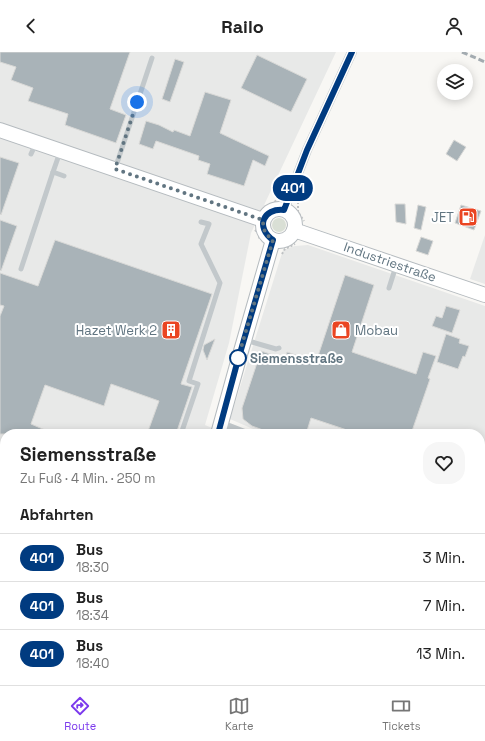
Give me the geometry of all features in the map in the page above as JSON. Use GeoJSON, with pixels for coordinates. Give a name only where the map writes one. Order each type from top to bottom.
{"type":"FeatureCollection","features":[{"type":"Feature","properties":{"kind":"street"},"geometry":{"type":"LineString","coordinates":[[284,210],[307,150],[352,52]]}},
{"type":"Feature","properties":{"kind":"street"},"geometry":{"type":"LineString","coordinates":[[0,130],[34,148],[60,151],[263,220]]}},
{"type":"Feature","properties":{"kind":"street"},"geometry":{"type":"LineString","coordinates":[[276,209],[284,210],[291,214],[295,222],[294,230],[290,237],[282,241],[273,240],[266,235],[263,228],[263,220],[268,213],[276,209]]}},
{"type":"Feature","properties":{"kind":"street","name":"Industriestraße"},"geometry":{"type":"LineString","coordinates":[[294,230],[485,295]]}},
{"type":"Feature","properties":{"kind":"street"},"geometry":{"type":"LineString","coordinates":[[220,429],[273,240]]}},
{"type":"Feature","properties":{"kind":"lane"},"geometry":{"type":"LineString","coordinates":[[115,169],[152,58]]}},
{"type":"Feature","properties":{"kind":"lane"},"geometry":{"type":"LineString","coordinates":[[21,269],[60,151]]}},
{"type":"Feature","properties":{"kind":"lane"},"geometry":{"type":"LineString","coordinates":[[53,172],[64,176]]}},
{"type":"Feature","properties":{"kind":"lane"},"geometry":{"type":"LineString","coordinates":[[183,429],[198,384],[189,381],[220,283],[201,244],[208,224],[201,222]]}},
{"type":"Feature","properties":{"kind":"lane"},"geometry":{"type":"LineString","coordinates":[[389,288],[397,265]]}},
{"type":"Feature","properties":{"kind":"lane"},"geometry":{"type":"LineString","coordinates":[[244,340],[276,349],[279,348]]}},
{"type":"Feature","properties":{"kind":"shaded area"},"geometry":{"type":"Polygon","coordinates":[[[0,52],[336,52],[251,233],[229,343],[205,425],[214,429],[0,429],[0,52]]]}},
{"type":"Feature","properties":{"kind":"shaded area"},"geometry":{"type":"Polygon","coordinates":[[[279,218],[284,220],[286,225],[284,230],[279,232],[274,230],[272,225],[274,220],[279,218]]]}},
{"type":"Feature","properties":{"kind":"shaded area"},"geometry":{"type":"Polygon","coordinates":[[[485,235],[485,284],[470,279],[485,235]]]}},
{"type":"Feature","properties":{"kind":"shaded area"},"geometry":{"type":"Polygon","coordinates":[[[308,245],[485,306],[485,429],[253,429],[230,419],[283,250],[295,246],[308,245]]]}},
{"type":"Feature","properties":{"kind":"building"},"geometry":{"type":"Polygon","coordinates":[[[0,52],[130,52],[110,109],[126,115],[116,143],[65,125],[68,114],[28,101],[33,88],[11,80],[16,67],[0,62],[0,52]]]}},
{"type":"Feature","properties":{"kind":"building"},"geometry":{"type":"Polygon","coordinates":[[[257,55],[307,79],[291,112],[241,88],[257,55]]]}},
{"type":"Feature","properties":{"kind":"building"},"geometry":{"type":"Polygon","coordinates":[[[175,59],[184,62],[170,102],[162,99],[175,59]]]}},
{"type":"Feature","properties":{"kind":"building"},"geometry":{"type":"Polygon","coordinates":[[[205,92],[231,100],[220,133],[269,156],[265,166],[253,160],[244,186],[207,174],[210,164],[198,160],[199,156],[156,141],[153,149],[139,144],[146,121],[159,125],[173,132],[174,130],[190,136],[205,92]]]}},
{"type":"Feature","properties":{"kind":"building"},"geometry":{"type":"Polygon","coordinates":[[[454,140],[466,147],[457,161],[446,154],[454,140]]]}},
{"type":"Feature","properties":{"kind":"building"},"geometry":{"type":"Polygon","coordinates":[[[0,157],[19,163],[1,215],[0,214],[0,157]]]}},
{"type":"Feature","properties":{"kind":"building"},"geometry":{"type":"Polygon","coordinates":[[[395,204],[405,204],[406,224],[396,222],[395,204]]]}},
{"type":"Feature","properties":{"kind":"building"},"geometry":{"type":"Polygon","coordinates":[[[418,205],[426,207],[421,230],[414,228],[418,205]]]}},
{"type":"Feature","properties":{"kind":"building","name":"JET"},"geometry":{"type":"Polygon","coordinates":[[[461,205],[481,211],[474,230],[455,223],[461,205]]]}},
{"type":"Feature","properties":{"kind":"building"},"geometry":{"type":"Polygon","coordinates":[[[0,220],[17,226],[1,271],[0,270],[0,220]]]}},
{"type":"Feature","properties":{"kind":"building"},"geometry":{"type":"Polygon","coordinates":[[[421,237],[433,241],[428,255],[416,251],[421,237]]]}},
{"type":"Feature","properties":{"kind":"building"},"geometry":{"type":"Polygon","coordinates":[[[55,240],[212,294],[181,384],[192,387],[178,429],[149,429],[159,401],[111,384],[104,406],[45,385],[31,424],[43,429],[0,429],[0,316],[4,306],[0,305],[0,273],[38,286],[55,240]]]}},
{"type":"Feature","properties":{"kind":"building"},"geometry":{"type":"Polygon","coordinates":[[[345,275],[374,285],[352,352],[416,374],[423,352],[436,356],[428,378],[430,379],[413,429],[344,429],[311,418],[308,429],[260,429],[252,426],[243,419],[242,408],[261,351],[285,359],[287,352],[316,362],[345,275]]]}},
{"type":"Feature","properties":{"kind":"building"},"geometry":{"type":"Polygon","coordinates":[[[446,306],[460,310],[452,333],[432,326],[436,316],[442,318],[446,306]]]}},
{"type":"Feature","properties":{"kind":"building"},"geometry":{"type":"Polygon","coordinates":[[[446,334],[460,339],[459,343],[469,346],[458,369],[437,362],[446,334]]]}},
{"type":"Feature","properties":{"kind":"building"},"geometry":{"type":"Polygon","coordinates":[[[215,339],[207,360],[203,350],[204,345],[215,339]]]}},
{"type":"Feature","properties":{"kind":"railway"},"geometry":{"type":"LineString","coordinates":[[462,52],[485,62]]}},
{"type":"Feature","properties":{"kind":"bus line","name":"401"},"geometry":{"type":"LineString","coordinates":[[220,429],[236,367],[273,240],[266,235],[263,228],[263,220],[268,213],[276,209],[284,210],[307,150],[352,52]]}},
{"type":"Feature","properties":{"kind":"place","name":"JET"},"geometry":{"type":"Point","coordinates":[468,217]}},
{"type":"Feature","properties":{"kind":"place","name":"Hazet Werk 2"},"geometry":{"type":"Point","coordinates":[171,330]}},
{"type":"Feature","properties":{"kind":"place","name":"Mobau"},"geometry":{"type":"Point","coordinates":[341,330]}},
{"type":"Feature","properties":{"kind":"place","name":"Siemensstraße"},"geometry":{"type":"Point","coordinates":[238,358]}},
{"type":"Feature","properties":{"kind":"route"},"geometry":{"type":"LineString","coordinates":[[137,102],[115,169],[263,220],[263,228],[266,235],[273,240],[238,358]]}}]}
